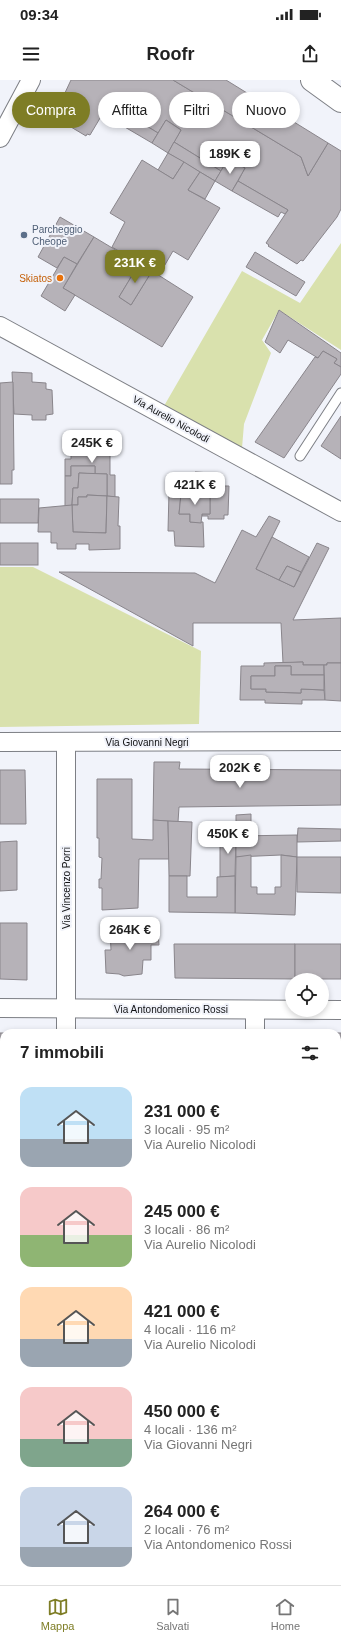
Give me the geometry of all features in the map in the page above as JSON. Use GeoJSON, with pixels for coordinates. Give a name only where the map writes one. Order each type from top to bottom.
{"type":"FeatureCollection","features":[{"type":"Feature","properties":{"kind":"main road"},"geometry":{"type":"LineString","coordinates":[[312,80],[341,101]]}},
{"type":"Feature","properties":{"kind":"street"},"geometry":{"type":"LineString","coordinates":[[0,138],[31,80]]}},
{"type":"Feature","properties":{"kind":"street","name":"Via Aurelio Nicolodi"},"geometry":{"type":"LineString","coordinates":[[0,326],[341,512]]}},
{"type":"Feature","properties":{"kind":"street","name":"Via Giovanni Negri"},"geometry":{"type":"LineString","coordinates":[[0,742],[341,740]]}},
{"type":"Feature","properties":{"kind":"street","name":"Via Vincenzo Porri"},"geometry":{"type":"LineString","coordinates":[[66,742],[66,1029]]}},
{"type":"Feature","properties":{"kind":"street","name":"Via Antondomenico Rossi"},"geometry":{"type":"LineString","coordinates":[[0,1008],[341,1010]]}},
{"type":"Feature","properties":{"kind":"street"},"geometry":{"type":"LineString","coordinates":[[255,1010],[255,1029]]}},
{"type":"Feature","properties":{"kind":"lane"},"geometry":{"type":"LineString","coordinates":[[300,456],[341,393]]}},
{"type":"Feature","properties":{"kind":"green space"},"geometry":{"type":"Polygon","coordinates":[[[341,243],[341,350],[279,310],[262,340],[271,353],[244,424],[242,448],[164,406],[242,271],[300,303],[341,243]]]}},
{"type":"Feature","properties":{"kind":"green space"},"geometry":{"type":"Polygon","coordinates":[[[0,567],[33,567],[201,651],[199,724],[0,727],[0,567]]]}},
{"type":"Feature","properties":{"kind":"building"},"geometry":{"type":"Polygon","coordinates":[[[71,80],[173,80],[193,92],[169,92],[169,122],[166,120],[158,133],[150,128],[161,128],[161,92],[98,92],[98,122],[90,135],[87,134],[86,136],[73,128],[90,128],[90,92],[65,92],[71,80]]]}},
{"type":"Feature","properties":{"kind":"building"},"geometry":{"type":"Polygon","coordinates":[[[173,80],[226,80],[245,92],[232,92],[232,115],[224,111],[224,92],[193,92],[173,80]]]}},
{"type":"Feature","properties":{"kind":"building"},"geometry":{"type":"Polygon","coordinates":[[[224,111],[232,115],[232,128],[253,128],[301,157],[308,176],[328,143],[341,151],[341,209],[337,217],[303,261],[301,260],[297,264],[268,246],[269,245],[266,243],[288,210],[238,181],[245,168],[228,159],[221,171],[174,142],[181,130],[178,128],[224,128],[224,111]]]}},
{"type":"Feature","properties":{"kind":"building"},"geometry":{"type":"Polygon","coordinates":[[[166,120],[169,122],[169,128],[178,128],[181,130],[168,153],[152,143],[166,120]]]}},
{"type":"Feature","properties":{"kind":"building"},"geometry":{"type":"Polygon","coordinates":[[[300,126],[328,143],[308,176],[301,157],[253,128],[300,128],[300,126]]]}},
{"type":"Feature","properties":{"kind":"building"},"geometry":{"type":"Polygon","coordinates":[[[126,128],[150,128],[158,133],[152,143],[126,128]]]}},
{"type":"Feature","properties":{"kind":"building"},"geometry":{"type":"Polygon","coordinates":[[[174,142],[221,171],[215,181],[168,153],[174,142]]]}},
{"type":"Feature","properties":{"kind":"building"},"geometry":{"type":"Polygon","coordinates":[[[168,153],[184,162],[173,179],[158,170],[168,153]]]}},
{"type":"Feature","properties":{"kind":"building"},"geometry":{"type":"Polygon","coordinates":[[[228,159],[245,168],[232,191],[215,181],[228,159]]]}},
{"type":"Feature","properties":{"kind":"building"},"geometry":{"type":"Polygon","coordinates":[[[142,160],[173,179],[184,162],[200,172],[188,190],[220,208],[188,260],[173,251],[159,275],[112,247],[125,222],[110,213],[142,160]]]}},
{"type":"Feature","properties":{"kind":"building"},"geometry":{"type":"Polygon","coordinates":[[[200,172],[215,181],[205,199],[188,190],[200,172]]]}},
{"type":"Feature","properties":{"kind":"building"},"geometry":{"type":"Polygon","coordinates":[[[238,181],[288,210],[285,214],[281,212],[278,217],[232,191],[238,181]]]}},
{"type":"Feature","properties":{"kind":"building"},"geometry":{"type":"Polygon","coordinates":[[[60,217],[94,237],[77,264],[64,257],[57,268],[38,257],[60,217]]]}},
{"type":"Feature","properties":{"kind":"building"},"geometry":{"type":"Polygon","coordinates":[[[94,237],[139,264],[119,297],[131,305],[152,271],[193,297],[162,347],[63,288],[94,237]]]}},
{"type":"Feature","properties":{"kind":"building"},"geometry":{"type":"Polygon","coordinates":[[[255,252],[305,282],[296,296],[246,267],[255,252]]]}},
{"type":"Feature","properties":{"kind":"building","name":"Skiatos"},"geometry":{"type":"Polygon","coordinates":[[[64,257],[77,264],[63,288],[75,295],[65,311],[41,296],[64,257]]]}},
{"type":"Feature","properties":{"kind":"building"},"geometry":{"type":"Polygon","coordinates":[[[139,264],[152,271],[131,305],[119,297],[139,264]]]}},
{"type":"Feature","properties":{"kind":"building"},"geometry":{"type":"Polygon","coordinates":[[[279,310],[341,353],[341,367],[334,363],[337,359],[323,351],[318,358],[288,340],[280,353],[265,342],[279,310]]]}},
{"type":"Feature","properties":{"kind":"building"},"geometry":{"type":"Polygon","coordinates":[[[323,351],[337,359],[334,363],[341,367],[341,374],[284,458],[255,442],[315,357],[318,358],[323,351]]]}},
{"type":"Feature","properties":{"kind":"building"},"geometry":{"type":"Polygon","coordinates":[[[12,372],[32,373],[32,382],[46,383],[46,389],[52,390],[53,414],[46,415],[46,420],[32,420],[32,415],[14,414],[12,372]]]}},
{"type":"Feature","properties":{"kind":"building"},"geometry":{"type":"Polygon","coordinates":[[[13,382],[14,470],[12,470],[12,484],[0,484],[0,383],[13,382]]]}},
{"type":"Feature","properties":{"kind":"building"},"geometry":{"type":"Polygon","coordinates":[[[341,416],[341,459],[321,446],[341,416]]]}},
{"type":"Feature","properties":{"kind":"building"},"geometry":{"type":"Polygon","coordinates":[[[71,446],[93,447],[93,451],[110,452],[110,475],[115,475],[115,497],[107,496],[107,474],[95,474],[95,466],[71,466],[71,476],[65,476],[65,459],[71,459],[71,446]]]}},
{"type":"Feature","properties":{"kind":"building"},"geometry":{"type":"Polygon","coordinates":[[[71,466],[95,466],[95,474],[79,473],[78,488],[73,488],[72,505],[65,507],[65,476],[71,476],[71,466]]]}},
{"type":"Feature","properties":{"kind":"building"},"geometry":{"type":"Polygon","coordinates":[[[195,472],[212,473],[212,479],[223,480],[224,486],[229,486],[228,515],[224,515],[224,519],[208,519],[208,516],[202,516],[202,514],[210,514],[210,495],[181,494],[179,514],[190,514],[190,522],[203,522],[204,547],[175,546],[174,531],[168,531],[169,492],[166,491],[166,479],[195,479],[195,472]]]}},
{"type":"Feature","properties":{"kind":"building"},"geometry":{"type":"Polygon","coordinates":[[[79,473],[107,474],[107,496],[87,495],[87,497],[78,497],[78,505],[72,505],[73,488],[78,488],[79,473]]]}},
{"type":"Feature","properties":{"kind":"building"},"geometry":{"type":"Polygon","coordinates":[[[181,494],[210,495],[210,514],[202,514],[201,523],[190,522],[190,514],[179,514],[181,494]]]}},
{"type":"Feature","properties":{"kind":"building"},"geometry":{"type":"Polygon","coordinates":[[[87,495],[107,496],[106,533],[73,532],[72,505],[78,505],[78,497],[87,497],[87,495]]]}},
{"type":"Feature","properties":{"kind":"building"},"geometry":{"type":"Polygon","coordinates":[[[107,496],[119,497],[118,526],[120,526],[120,549],[89,550],[89,544],[76,544],[76,549],[57,549],[57,543],[51,543],[51,532],[38,532],[39,508],[72,505],[73,532],[106,533],[107,496]]]}},
{"type":"Feature","properties":{"kind":"building"},"geometry":{"type":"Polygon","coordinates":[[[0,499],[39,499],[38,523],[0,523],[0,499]]]}},
{"type":"Feature","properties":{"kind":"building"},"geometry":{"type":"Polygon","coordinates":[[[269,516],[280,521],[256,569],[294,587],[317,543],[329,548],[293,620],[341,618],[341,663],[327,663],[327,665],[303,665],[303,662],[283,663],[281,623],[193,623],[193,646],[59,572],[195,573],[215,583],[242,530],[256,537],[269,516]]]}},
{"type":"Feature","properties":{"kind":"building"},"geometry":{"type":"Polygon","coordinates":[[[272,537],[309,557],[301,572],[287,566],[279,580],[256,569],[272,537]]]}},
{"type":"Feature","properties":{"kind":"building"},"geometry":{"type":"Polygon","coordinates":[[[0,543],[38,543],[38,565],[0,565],[0,543]]]}},
{"type":"Feature","properties":{"kind":"building"},"geometry":{"type":"Polygon","coordinates":[[[287,566],[301,572],[294,587],[279,580],[287,566]]]}},
{"type":"Feature","properties":{"kind":"building"},"geometry":{"type":"Polygon","coordinates":[[[303,662],[303,665],[324,665],[324,675],[291,675],[291,666],[275,666],[275,676],[251,676],[251,689],[266,689],[266,692],[301,693],[301,689],[324,690],[325,700],[302,700],[302,704],[265,703],[265,700],[240,700],[241,666],[264,666],[264,663],[303,662]]]}},
{"type":"Feature","properties":{"kind":"building"},"geometry":{"type":"Polygon","coordinates":[[[327,663],[341,663],[341,701],[325,700],[324,665],[327,665],[327,663]]]}},
{"type":"Feature","properties":{"kind":"building"},"geometry":{"type":"Polygon","coordinates":[[[275,666],[291,666],[291,675],[324,675],[324,690],[301,689],[301,693],[266,692],[266,689],[251,689],[251,676],[275,676],[275,666]]]}},
{"type":"Feature","properties":{"kind":"building"},"geometry":{"type":"Polygon","coordinates":[[[154,762],[180,762],[179,769],[341,770],[341,805],[179,807],[178,822],[153,820],[154,762]]]}},
{"type":"Feature","properties":{"kind":"building"},"geometry":{"type":"Polygon","coordinates":[[[0,770],[25,770],[26,824],[0,824],[0,770]]]}},
{"type":"Feature","properties":{"kind":"building"},"geometry":{"type":"Polygon","coordinates":[[[97,779],[132,779],[132,839],[153,840],[153,820],[168,821],[169,859],[139,859],[138,908],[102,910],[102,888],[99,888],[99,879],[101,879],[102,858],[99,857],[99,838],[97,838],[97,779]]]}},
{"type":"Feature","properties":{"kind":"building"},"geometry":{"type":"Polygon","coordinates":[[[251,814],[251,836],[236,836],[236,815],[251,814]]]}},
{"type":"Feature","properties":{"kind":"building"},"geometry":{"type":"Polygon","coordinates":[[[168,821],[192,822],[190,876],[169,876],[168,821]]]}},
{"type":"Feature","properties":{"kind":"building"},"geometry":{"type":"Polygon","coordinates":[[[298,828],[341,829],[341,841],[297,842],[298,828]]]}},
{"type":"Feature","properties":{"kind":"building"},"geometry":{"type":"Polygon","coordinates":[[[220,834],[236,834],[235,876],[220,877],[220,834]]]}},
{"type":"Feature","properties":{"kind":"building"},"geometry":{"type":"Polygon","coordinates":[[[297,835],[297,857],[281,855],[236,857],[236,836],[297,835]]]}},
{"type":"Feature","properties":{"kind":"building"},"geometry":{"type":"Polygon","coordinates":[[[17,841],[17,890],[0,891],[0,842],[17,841]]]}},
{"type":"Feature","properties":{"kind":"building"},"geometry":{"type":"Polygon","coordinates":[[[251,855],[251,887],[257,887],[257,894],[275,894],[275,887],[281,887],[281,855],[297,857],[295,915],[235,913],[236,857],[251,855]]]}},
{"type":"Feature","properties":{"kind":"building"},"geometry":{"type":"Polygon","coordinates":[[[297,857],[341,857],[341,893],[297,892],[297,857]]]}},
{"type":"Feature","properties":{"kind":"building"},"geometry":{"type":"Polygon","coordinates":[[[169,876],[187,876],[187,897],[217,897],[217,877],[235,876],[235,913],[169,912],[169,876]]]}},
{"type":"Feature","properties":{"kind":"building"},"geometry":{"type":"Polygon","coordinates":[[[0,923],[27,923],[27,980],[0,979],[0,923]]]}},
{"type":"Feature","properties":{"kind":"building"},"geometry":{"type":"Polygon","coordinates":[[[110,930],[158,931],[159,945],[151,945],[151,960],[143,960],[142,974],[124,976],[106,973],[105,950],[111,950],[110,930]]]}},
{"type":"Feature","properties":{"kind":"building"},"geometry":{"type":"Polygon","coordinates":[[[174,944],[295,944],[295,973],[285,973],[285,979],[175,978],[174,944]]]}},
{"type":"Feature","properties":{"kind":"building"},"geometry":{"type":"Polygon","coordinates":[[[295,944],[341,944],[341,979],[329,979],[329,973],[295,973],[295,944]]]}},
{"type":"Feature","properties":{"kind":"place","name":"Parcheggio Cheope"},"geometry":{"type":"Point","coordinates":[24,235]}},
{"type":"Feature","properties":{"kind":"place","name":"Skiatos"},"geometry":{"type":"Point","coordinates":[60,278]}}]}
